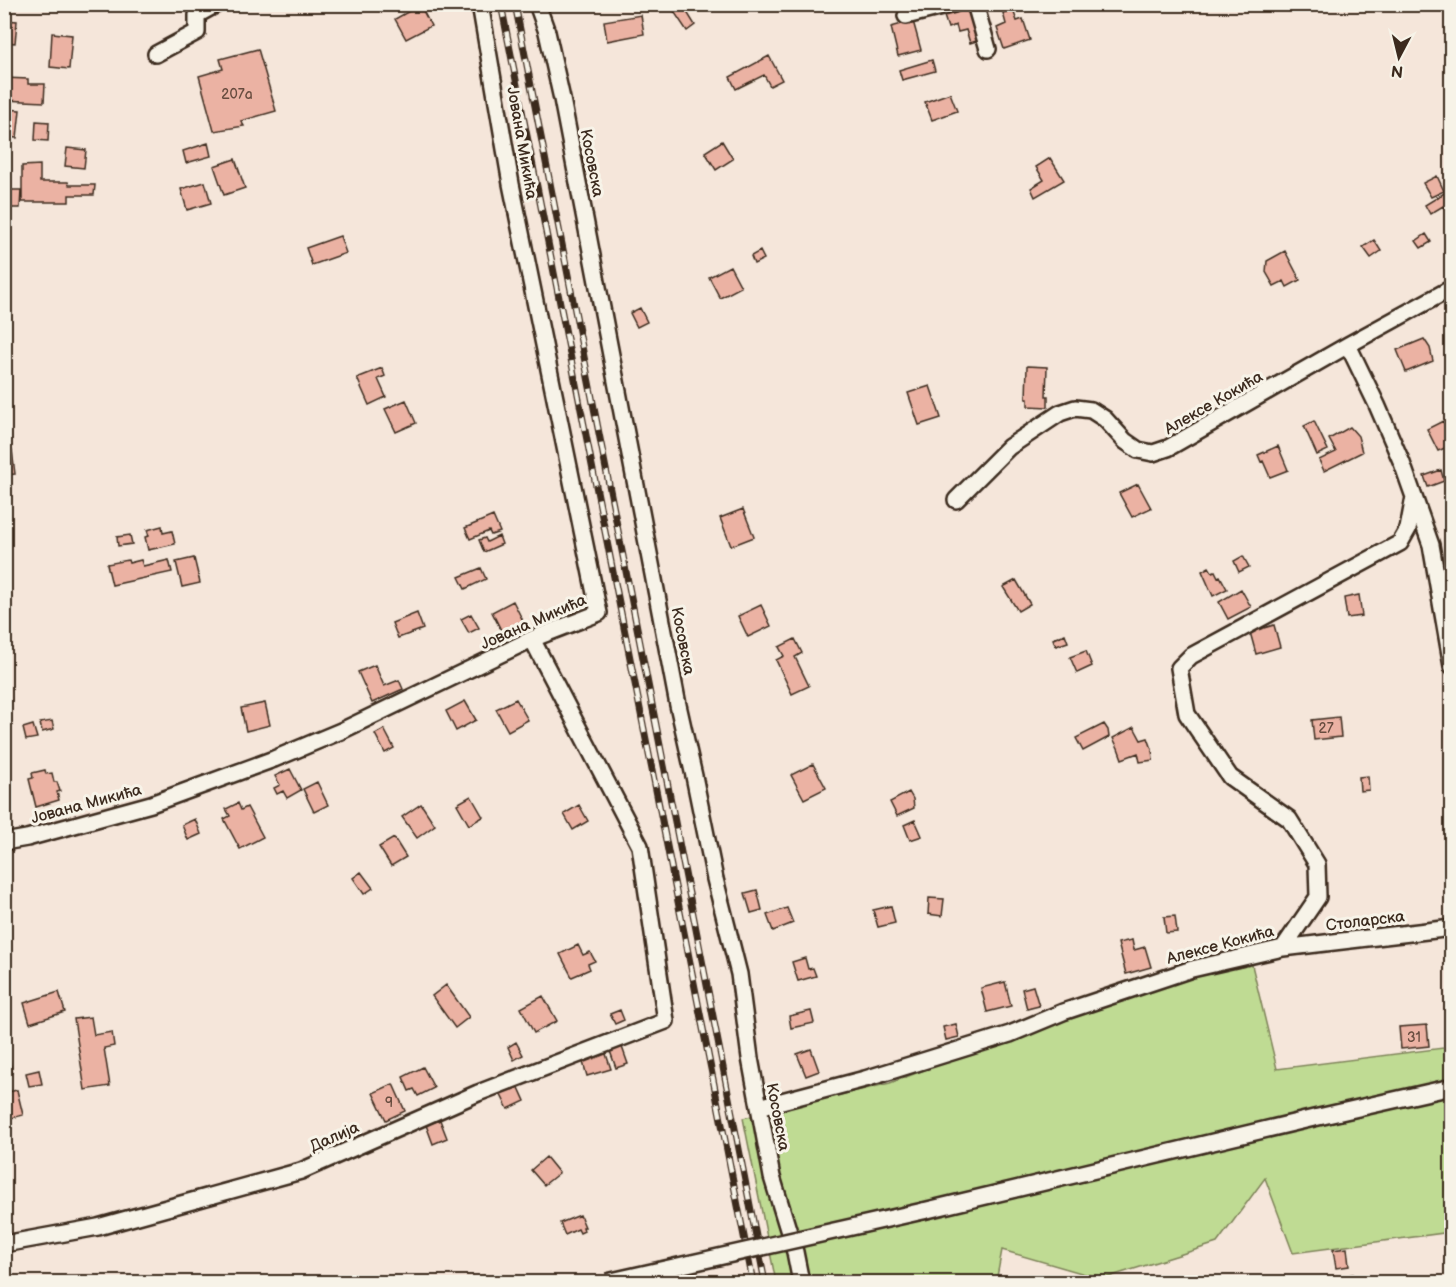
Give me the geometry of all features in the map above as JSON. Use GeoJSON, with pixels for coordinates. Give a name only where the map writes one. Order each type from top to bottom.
{"type":"FeatureCollection","features":[{"type":"Feature","properties":{"kind":"street"},"geometry":{"type":"LineString","coordinates":[[156,54],[197,32],[197,15],[217,4]]}},
{"type":"Feature","properties":{"kind":"street","name":"Јована Микића"},"geometry":{"type":"LineString","coordinates":[[4,842],[27,838],[151,804],[274,759],[341,731],[532,639],[599,613],[511,184],[480,4]]}},
{"type":"Feature","properties":{"kind":"street","name":"Косовска"},"geometry":{"type":"LineString","coordinates":[[537,4],[547,32],[562,99],[678,705],[738,974],[750,1058],[772,1177],[795,1252],[801,1282]]}},
{"type":"Feature","properties":{"kind":"street"},"geometry":{"type":"LineString","coordinates":[[906,16],[954,4]]}},
{"type":"Feature","properties":{"kind":"street"},"geometry":{"type":"LineString","coordinates":[[975,4],[988,49]]}},
{"type":"Feature","properties":{"kind":"street","name":"Алексе Кокића"},"geometry":{"type":"LineString","coordinates":[[956,500],[1009,447],[1060,413],[1075,408],[1091,410],[1105,419],[1125,441],[1138,450],[1153,453],[1168,448],[1452,288]]}},
{"type":"Feature","properties":{"kind":"street"},"geometry":{"type":"LineString","coordinates":[[1348,345],[1402,463],[1431,545],[1452,666]]}},
{"type":"Feature","properties":{"kind":"street","name":"Алексе Кокића"},"geometry":{"type":"LineString","coordinates":[[759,1107],[864,1079],[1010,1034],[1063,1012],[1192,969],[1283,948],[1318,897],[1317,864],[1289,819],[1230,777],[1187,714],[1179,668],[1191,656],[1400,543],[1408,529],[1414,497]]}},
{"type":"Feature","properties":{"kind":"street","name":"Далија"},"geometry":{"type":"LineString","coordinates":[[4,1244],[98,1227],[301,1171],[478,1092],[666,1021],[640,846],[532,639]]}},
{"type":"Feature","properties":{"kind":"street","name":"Столарска"},"geometry":{"type":"LineString","coordinates":[[1283,948],[1452,928]]}},
{"type":"Feature","properties":{"kind":"street"},"geometry":{"type":"LineString","coordinates":[[607,1282],[924,1211],[1452,1087]]}},
{"type":"Feature","properties":{"kind":"green space"},"geometry":{"type":"Polygon","coordinates":[[[1251,961],[1277,1069],[1451,1047],[1451,1232],[1293,1253],[1265,1178],[1217,1243],[1102,1279],[1002,1250],[996,1282],[776,1282],[743,1118],[890,1083],[1099,1004],[1251,961]]]}},
{"type":"Feature","properties":{"kind":"building"},"geometry":{"type":"Polygon","coordinates":[[[675,4],[682,4],[695,25],[687,31],[671,7],[675,4]]]}},
{"type":"Feature","properties":{"kind":"building"},"geometry":{"type":"Polygon","coordinates":[[[957,4],[973,4],[983,39],[970,43],[966,30],[958,32],[956,25],[948,28],[943,13],[957,4]]]}},
{"type":"Feature","properties":{"kind":"building"},"geometry":{"type":"Polygon","coordinates":[[[420,5],[431,26],[406,39],[395,19],[420,5]]]}},
{"type":"Feature","properties":{"kind":"building"},"geometry":{"type":"Polygon","coordinates":[[[1013,10],[1017,21],[1023,19],[1030,40],[1004,49],[997,28],[1006,24],[1003,13],[1013,10]]]}},
{"type":"Feature","properties":{"kind":"building"},"geometry":{"type":"Polygon","coordinates":[[[641,15],[644,34],[607,41],[604,21],[641,15]]]}},
{"type":"Feature","properties":{"kind":"building"},"geometry":{"type":"Polygon","coordinates":[[[4,20],[17,21],[15,43],[4,42],[4,20]]]}},
{"type":"Feature","properties":{"kind":"building"},"geometry":{"type":"Polygon","coordinates":[[[913,21],[921,50],[898,56],[891,27],[913,21]]]}},
{"type":"Feature","properties":{"kind":"building"},"geometry":{"type":"Polygon","coordinates":[[[52,33],[72,35],[69,69],[50,67],[52,33]]]}},
{"type":"Feature","properties":{"kind":"building"},"geometry":{"type":"Polygon","coordinates":[[[258,49],[276,111],[241,121],[244,126],[214,131],[199,76],[223,69],[220,59],[258,49]]]}},
{"type":"Feature","properties":{"kind":"building"},"geometry":{"type":"Polygon","coordinates":[[[769,56],[782,80],[770,86],[764,75],[736,89],[730,77],[769,56]]]}},
{"type":"Feature","properties":{"kind":"building"},"geometry":{"type":"Polygon","coordinates":[[[932,60],[935,71],[902,80],[899,70],[932,60]]]}},
{"type":"Feature","properties":{"kind":"building"},"geometry":{"type":"Polygon","coordinates":[[[4,78],[28,79],[28,84],[45,84],[44,102],[4,100],[4,78]]]}},
{"type":"Feature","properties":{"kind":"building"},"geometry":{"type":"Polygon","coordinates":[[[950,93],[957,111],[932,120],[925,102],[950,93]]]}},
{"type":"Feature","properties":{"kind":"building"},"geometry":{"type":"Polygon","coordinates":[[[4,109],[20,110],[17,138],[4,137],[4,109]]]}},
{"type":"Feature","properties":{"kind":"building"},"geometry":{"type":"Polygon","coordinates":[[[36,121],[49,122],[48,141],[35,140],[36,121]]]}},
{"type":"Feature","properties":{"kind":"building"},"geometry":{"type":"Polygon","coordinates":[[[722,141],[733,159],[716,170],[705,152],[722,141]]]}},
{"type":"Feature","properties":{"kind":"building"},"geometry":{"type":"Polygon","coordinates":[[[208,143],[211,156],[186,163],[183,151],[208,143]]]}},
{"type":"Feature","properties":{"kind":"building"},"geometry":{"type":"Polygon","coordinates":[[[67,148],[86,150],[84,168],[65,166],[67,148]]]}},
{"type":"Feature","properties":{"kind":"building"},"geometry":{"type":"Polygon","coordinates":[[[1050,158],[1064,180],[1035,197],[1031,188],[1044,180],[1036,167],[1050,158]]]}},
{"type":"Feature","properties":{"kind":"building"},"geometry":{"type":"Polygon","coordinates":[[[235,159],[245,188],[224,195],[214,166],[235,159]]]}},
{"type":"Feature","properties":{"kind":"building"},"geometry":{"type":"Polygon","coordinates":[[[40,165],[40,182],[95,185],[94,195],[69,195],[69,202],[22,202],[22,166],[40,165]]]}},
{"type":"Feature","properties":{"kind":"building"},"geometry":{"type":"Polygon","coordinates":[[[1437,176],[1444,191],[1431,197],[1423,183],[1437,176]]]}},
{"type":"Feature","properties":{"kind":"building"},"geometry":{"type":"Polygon","coordinates":[[[205,182],[211,203],[187,210],[181,189],[205,182]]]}},
{"type":"Feature","properties":{"kind":"building"},"geometry":{"type":"Polygon","coordinates":[[[5,190],[21,190],[20,208],[5,208],[5,190]]]}},
{"type":"Feature","properties":{"kind":"building"},"geometry":{"type":"Polygon","coordinates":[[[1446,192],[1452,202],[1452,220],[1443,206],[1430,214],[1425,205],[1446,192]]]}},
{"type":"Feature","properties":{"kind":"building"},"geometry":{"type":"Polygon","coordinates":[[[1426,234],[1431,242],[1421,248],[1416,241],[1426,234]]]}},
{"type":"Feature","properties":{"kind":"building"},"geometry":{"type":"Polygon","coordinates":[[[340,236],[346,253],[312,265],[306,248],[340,236]]]}},
{"type":"Feature","properties":{"kind":"building"},"geometry":{"type":"Polygon","coordinates":[[[1374,240],[1381,251],[1371,258],[1363,247],[1374,240]]]}},
{"type":"Feature","properties":{"kind":"building"},"geometry":{"type":"Polygon","coordinates":[[[760,251],[764,259],[754,264],[751,256],[760,251]]]}},
{"type":"Feature","properties":{"kind":"building"},"geometry":{"type":"Polygon","coordinates":[[[1285,251],[1300,280],[1287,287],[1284,281],[1274,286],[1266,272],[1267,261],[1285,251]]]}},
{"type":"Feature","properties":{"kind":"building"},"geometry":{"type":"Polygon","coordinates":[[[730,266],[741,287],[720,298],[709,277],[730,266]]]}},
{"type":"Feature","properties":{"kind":"building"},"geometry":{"type":"Polygon","coordinates":[[[640,308],[647,322],[637,327],[630,313],[640,308]]]}},
{"type":"Feature","properties":{"kind":"building"},"geometry":{"type":"Polygon","coordinates":[[[1424,339],[1430,348],[1433,361],[1406,372],[1397,350],[1424,339]]]}},
{"type":"Feature","properties":{"kind":"building"},"geometry":{"type":"Polygon","coordinates":[[[1027,366],[1047,367],[1048,407],[1028,406],[1028,399],[1026,399],[1027,366]]]}},
{"type":"Feature","properties":{"kind":"building"},"geometry":{"type":"Polygon","coordinates":[[[382,368],[385,376],[378,379],[386,397],[369,405],[357,378],[382,368]]]}},
{"type":"Feature","properties":{"kind":"building"},"geometry":{"type":"Polygon","coordinates":[[[930,386],[941,418],[919,425],[908,393],[930,386]]]}},
{"type":"Feature","properties":{"kind":"building"},"geometry":{"type":"Polygon","coordinates":[[[406,400],[416,423],[396,432],[385,409],[406,400]]]}},
{"type":"Feature","properties":{"kind":"building"},"geometry":{"type":"Polygon","coordinates":[[[1314,421],[1328,450],[1317,455],[1304,426],[1314,421]]]}},
{"type":"Feature","properties":{"kind":"building"},"geometry":{"type":"Polygon","coordinates":[[[1443,421],[1452,439],[1452,445],[1438,451],[1427,429],[1443,421]]]}},
{"type":"Feature","properties":{"kind":"building"},"geometry":{"type":"Polygon","coordinates":[[[1350,427],[1358,436],[1362,452],[1324,471],[1319,460],[1336,452],[1329,439],[1350,427]]]}},
{"type":"Feature","properties":{"kind":"building"},"geometry":{"type":"Polygon","coordinates":[[[1278,446],[1288,470],[1270,477],[1258,455],[1278,446]]]}},
{"type":"Feature","properties":{"kind":"building"},"geometry":{"type":"Polygon","coordinates":[[[12,450],[15,474],[4,475],[4,451],[12,450]]]}},
{"type":"Feature","properties":{"kind":"building"},"geometry":{"type":"Polygon","coordinates":[[[1441,470],[1444,481],[1428,487],[1424,476],[1441,470]]]}},
{"type":"Feature","properties":{"kind":"building"},"geometry":{"type":"Polygon","coordinates":[[[1138,484],[1151,508],[1132,517],[1119,493],[1138,484]]]}},
{"type":"Feature","properties":{"kind":"building"},"geometry":{"type":"Polygon","coordinates":[[[743,509],[754,537],[731,546],[720,518],[743,509]]]}},
{"type":"Feature","properties":{"kind":"building"},"geometry":{"type":"Polygon","coordinates":[[[493,516],[500,532],[491,535],[489,531],[470,539],[465,528],[493,516]]]}},
{"type":"Feature","properties":{"kind":"building"},"geometry":{"type":"Polygon","coordinates":[[[162,526],[163,533],[172,531],[175,544],[148,550],[145,537],[149,536],[147,530],[162,526]]]}},
{"type":"Feature","properties":{"kind":"building"},"geometry":{"type":"Polygon","coordinates":[[[130,535],[132,544],[118,546],[117,537],[130,535]]]}},
{"type":"Feature","properties":{"kind":"building"},"geometry":{"type":"Polygon","coordinates":[[[499,536],[502,544],[484,552],[479,540],[485,538],[487,542],[499,536]]]}},
{"type":"Feature","properties":{"kind":"building"},"geometry":{"type":"Polygon","coordinates":[[[1243,556],[1249,567],[1239,572],[1234,561],[1243,556]]]}},
{"type":"Feature","properties":{"kind":"building"},"geometry":{"type":"Polygon","coordinates":[[[194,558],[200,583],[182,587],[176,562],[194,558]]]}},
{"type":"Feature","properties":{"kind":"building"},"geometry":{"type":"Polygon","coordinates":[[[128,560],[129,563],[141,560],[143,566],[169,560],[172,572],[112,585],[107,564],[128,560]]]}},
{"type":"Feature","properties":{"kind":"building"},"geometry":{"type":"Polygon","coordinates":[[[1209,567],[1218,577],[1220,576],[1227,589],[1213,596],[1202,571],[1209,567]]]}},
{"type":"Feature","properties":{"kind":"building"},"geometry":{"type":"Polygon","coordinates":[[[481,568],[486,579],[465,589],[459,577],[481,568]]]}},
{"type":"Feature","properties":{"kind":"building"},"geometry":{"type":"Polygon","coordinates":[[[1016,580],[1030,604],[1018,611],[1003,587],[1016,580]]]}},
{"type":"Feature","properties":{"kind":"building"},"geometry":{"type":"Polygon","coordinates":[[[1241,589],[1251,607],[1228,619],[1219,602],[1241,589]]]}},
{"type":"Feature","properties":{"kind":"building"},"geometry":{"type":"Polygon","coordinates":[[[1359,595],[1362,616],[1347,618],[1344,598],[1359,595]]]}},
{"type":"Feature","properties":{"kind":"building"},"geometry":{"type":"Polygon","coordinates":[[[513,601],[523,621],[502,632],[492,612],[513,601]]]}},
{"type":"Feature","properties":{"kind":"building"},"geometry":{"type":"Polygon","coordinates":[[[761,605],[771,626],[748,637],[738,616],[761,605]]]}},
{"type":"Feature","properties":{"kind":"building"},"geometry":{"type":"Polygon","coordinates":[[[417,613],[423,629],[398,638],[392,623],[417,613]]]}},
{"type":"Feature","properties":{"kind":"building"},"geometry":{"type":"Polygon","coordinates":[[[471,614],[479,628],[469,633],[461,619],[471,614]]]}},
{"type":"Feature","properties":{"kind":"building"},"geometry":{"type":"Polygon","coordinates":[[[1274,625],[1280,647],[1256,654],[1250,632],[1274,625]]]}},
{"type":"Feature","properties":{"kind":"building"},"geometry":{"type":"Polygon","coordinates":[[[1065,634],[1068,642],[1056,646],[1053,639],[1065,634]]]}},
{"type":"Feature","properties":{"kind":"building"},"geometry":{"type":"Polygon","coordinates":[[[795,639],[802,653],[795,657],[809,686],[792,694],[776,660],[784,656],[779,647],[795,639]]]}},
{"type":"Feature","properties":{"kind":"building"},"geometry":{"type":"Polygon","coordinates":[[[1086,651],[1092,666],[1077,673],[1070,657],[1086,651]]]}},
{"type":"Feature","properties":{"kind":"building"},"geometry":{"type":"Polygon","coordinates":[[[375,665],[384,686],[399,680],[403,689],[372,703],[358,672],[375,665]]]}},
{"type":"Feature","properties":{"kind":"building"},"geometry":{"type":"Polygon","coordinates":[[[516,699],[528,720],[508,731],[496,709],[516,699]]]}},
{"type":"Feature","properties":{"kind":"building"},"geometry":{"type":"Polygon","coordinates":[[[465,701],[476,720],[456,731],[446,711],[465,701]]]}},
{"type":"Feature","properties":{"kind":"building"},"geometry":{"type":"Polygon","coordinates":[[[265,703],[270,725],[246,731],[241,708],[265,703]]]}},
{"type":"Feature","properties":{"kind":"building"},"geometry":{"type":"Polygon","coordinates":[[[1339,717],[1341,737],[1314,740],[1312,720],[1339,717]]]}},
{"type":"Feature","properties":{"kind":"building"},"geometry":{"type":"Polygon","coordinates":[[[52,721],[54,729],[42,732],[40,723],[52,721]]]}},
{"type":"Feature","properties":{"kind":"building"},"geometry":{"type":"Polygon","coordinates":[[[1104,724],[1109,737],[1083,751],[1076,738],[1104,724]]]}},
{"type":"Feature","properties":{"kind":"building"},"geometry":{"type":"Polygon","coordinates":[[[33,725],[37,738],[26,740],[23,728],[33,725]]]}},
{"type":"Feature","properties":{"kind":"building"},"geometry":{"type":"Polygon","coordinates":[[[1134,727],[1141,740],[1148,738],[1153,760],[1140,762],[1138,753],[1122,759],[1113,738],[1134,727]]]}},
{"type":"Feature","properties":{"kind":"building"},"geometry":{"type":"Polygon","coordinates":[[[384,729],[394,748],[385,753],[375,734],[384,729]]]}},
{"type":"Feature","properties":{"kind":"building"},"geometry":{"type":"Polygon","coordinates":[[[813,764],[826,788],[804,799],[791,775],[813,764]]]}},
{"type":"Feature","properties":{"kind":"building"},"geometry":{"type":"Polygon","coordinates":[[[290,769],[301,790],[287,798],[283,791],[277,794],[274,788],[280,785],[275,776],[290,769]]]}},
{"type":"Feature","properties":{"kind":"building"},"geometry":{"type":"Polygon","coordinates":[[[45,770],[46,774],[52,773],[54,782],[57,782],[60,791],[57,792],[59,800],[36,807],[29,779],[33,778],[32,773],[45,770]]]}},
{"type":"Feature","properties":{"kind":"building"},"geometry":{"type":"Polygon","coordinates":[[[1368,776],[1369,790],[1360,791],[1359,777],[1368,776]]]}},
{"type":"Feature","properties":{"kind":"building"},"geometry":{"type":"Polygon","coordinates":[[[317,782],[328,805],[314,812],[303,789],[317,782]]]}},
{"type":"Feature","properties":{"kind":"building"},"geometry":{"type":"Polygon","coordinates":[[[909,792],[914,808],[897,816],[890,802],[909,792]]]}},
{"type":"Feature","properties":{"kind":"building"},"geometry":{"type":"Polygon","coordinates":[[[471,796],[483,817],[469,825],[457,804],[471,796]]]}},
{"type":"Feature","properties":{"kind":"building"},"geometry":{"type":"Polygon","coordinates":[[[238,803],[241,810],[247,807],[263,837],[240,849],[224,819],[230,816],[226,809],[238,803]]]}},
{"type":"Feature","properties":{"kind":"building"},"geometry":{"type":"Polygon","coordinates":[[[421,804],[435,825],[417,838],[402,817],[421,804]]]}},
{"type":"Feature","properties":{"kind":"building"},"geometry":{"type":"Polygon","coordinates":[[[579,805],[588,821],[573,830],[564,814],[579,805]]]}},
{"type":"Feature","properties":{"kind":"building"},"geometry":{"type":"Polygon","coordinates":[[[195,819],[201,834],[188,840],[182,825],[195,819]]]}},
{"type":"Feature","properties":{"kind":"building"},"geometry":{"type":"Polygon","coordinates":[[[915,820],[922,836],[910,840],[904,825],[915,820]]]}},
{"type":"Feature","properties":{"kind":"building"},"geometry":{"type":"Polygon","coordinates":[[[394,838],[406,857],[391,866],[379,847],[394,838]]]}},
{"type":"Feature","properties":{"kind":"building"},"geometry":{"type":"Polygon","coordinates":[[[361,872],[373,888],[364,894],[353,878],[361,872]]]}},
{"type":"Feature","properties":{"kind":"building"},"geometry":{"type":"Polygon","coordinates":[[[757,890],[762,910],[751,913],[745,893],[757,890]]]}},
{"type":"Feature","properties":{"kind":"building"},"geometry":{"type":"Polygon","coordinates":[[[929,898],[944,899],[942,916],[928,914],[929,898]]]}},
{"type":"Feature","properties":{"kind":"building"},"geometry":{"type":"Polygon","coordinates":[[[891,906],[895,923],[878,927],[873,910],[891,906]]]}},
{"type":"Feature","properties":{"kind":"building"},"geometry":{"type":"Polygon","coordinates":[[[787,908],[793,923],[773,931],[767,915],[787,908]]]}},
{"type":"Feature","properties":{"kind":"building"},"geometry":{"type":"Polygon","coordinates":[[[1175,916],[1177,932],[1166,933],[1164,917],[1175,916]]]}},
{"type":"Feature","properties":{"kind":"building"},"geometry":{"type":"Polygon","coordinates":[[[1132,940],[1134,950],[1145,947],[1151,967],[1126,974],[1118,943],[1132,940]]]}},
{"type":"Feature","properties":{"kind":"building"},"geometry":{"type":"Polygon","coordinates":[[[578,945],[583,955],[590,952],[595,961],[588,964],[590,969],[572,977],[560,954],[578,945]]]}},
{"type":"Feature","properties":{"kind":"building"},"geometry":{"type":"Polygon","coordinates":[[[805,958],[808,969],[813,968],[816,976],[798,981],[792,962],[805,958]]]}},
{"type":"Feature","properties":{"kind":"building"},"geometry":{"type":"Polygon","coordinates":[[[1005,982],[1011,1006],[987,1012],[981,988],[1005,982]]]}},
{"type":"Feature","properties":{"kind":"building"},"geometry":{"type":"Polygon","coordinates":[[[446,985],[469,1017],[455,1028],[432,996],[446,985]]]}},
{"type":"Feature","properties":{"kind":"building"},"geometry":{"type":"Polygon","coordinates":[[[1033,986],[1039,1006],[1027,1009],[1022,989],[1033,986]]]}},
{"type":"Feature","properties":{"kind":"building"},"geometry":{"type":"Polygon","coordinates":[[[59,992],[65,1012],[30,1023],[24,1003],[59,992]]]}},
{"type":"Feature","properties":{"kind":"building"},"geometry":{"type":"Polygon","coordinates":[[[543,996],[557,1021],[534,1033],[521,1008],[543,996]]]}},
{"type":"Feature","properties":{"kind":"building"},"geometry":{"type":"Polygon","coordinates":[[[620,1010],[624,1020],[615,1024],[610,1014],[620,1010]]]}},
{"type":"Feature","properties":{"kind":"building"},"geometry":{"type":"Polygon","coordinates":[[[811,1011],[814,1023],[791,1028],[789,1016],[811,1011]]]}},
{"type":"Feature","properties":{"kind":"building"},"geometry":{"type":"Polygon","coordinates":[[[91,1017],[94,1035],[112,1032],[114,1046],[104,1048],[110,1086],[85,1090],[74,1019],[91,1017]]]}},
{"type":"Feature","properties":{"kind":"building"},"geometry":{"type":"Polygon","coordinates":[[[956,1024],[959,1037],[946,1040],[943,1027],[956,1024]]]}},
{"type":"Feature","properties":{"kind":"building"},"geometry":{"type":"Polygon","coordinates":[[[1427,1025],[1429,1046],[1401,1049],[1399,1027],[1427,1025]]]}},
{"type":"Feature","properties":{"kind":"building"},"geometry":{"type":"Polygon","coordinates":[[[516,1042],[523,1055],[514,1060],[508,1047],[516,1042]]]}},
{"type":"Feature","properties":{"kind":"building"},"geometry":{"type":"Polygon","coordinates":[[[622,1047],[628,1064],[616,1068],[610,1051],[622,1047]]]}},
{"type":"Feature","properties":{"kind":"building"},"geometry":{"type":"Polygon","coordinates":[[[604,1048],[611,1069],[587,1076],[581,1055],[604,1048]]]}},
{"type":"Feature","properties":{"kind":"building"},"geometry":{"type":"Polygon","coordinates":[[[811,1049],[819,1071],[806,1076],[797,1054],[811,1049]]]}},
{"type":"Feature","properties":{"kind":"building"},"geometry":{"type":"Polygon","coordinates":[[[8,1053],[12,1072],[4,1074],[4,1054],[8,1053]]]}},
{"type":"Feature","properties":{"kind":"building"},"geometry":{"type":"Polygon","coordinates":[[[423,1067],[434,1088],[418,1096],[414,1089],[409,1091],[403,1077],[423,1067]]]}},
{"type":"Feature","properties":{"kind":"building"},"geometry":{"type":"Polygon","coordinates":[[[39,1070],[42,1084],[29,1086],[26,1073],[39,1070]]]}},
{"type":"Feature","properties":{"kind":"building"},"geometry":{"type":"Polygon","coordinates":[[[516,1081],[525,1101],[508,1109],[498,1089],[516,1081]]]}},
{"type":"Feature","properties":{"kind":"building"},"geometry":{"type":"Polygon","coordinates":[[[393,1084],[405,1111],[386,1120],[373,1093],[393,1084]]]}},
{"type":"Feature","properties":{"kind":"building"},"geometry":{"type":"Polygon","coordinates":[[[17,1090],[23,1115],[4,1120],[4,1093],[17,1090]]]}},
{"type":"Feature","properties":{"kind":"building"},"geometry":{"type":"Polygon","coordinates":[[[440,1120],[447,1138],[433,1144],[426,1125],[440,1120]]]}},
{"type":"Feature","properties":{"kind":"building"},"geometry":{"type":"Polygon","coordinates":[[[546,1157],[559,1173],[544,1185],[531,1170],[546,1157]]]}},
{"type":"Feature","properties":{"kind":"building"},"geometry":{"type":"Polygon","coordinates":[[[580,1215],[585,1227],[583,1227],[584,1231],[580,1233],[578,1229],[565,1235],[560,1223],[580,1215]]]}},
{"type":"Feature","properties":{"kind":"building"},"geometry":{"type":"Polygon","coordinates":[[[1347,1248],[1349,1266],[1336,1268],[1333,1250],[1347,1248]]]}},
{"type":"Feature","properties":{"kind":"building"},"geometry":{"type":"Polygon","coordinates":[[[1353,1274],[1354,1282],[1328,1282],[1327,1278],[1353,1274]]]}},
{"type":"Feature","properties":{"kind":"railway"},"geometry":{"type":"LineString","coordinates":[[501,4],[753,1282]]}},
{"type":"Feature","properties":{"kind":"railway"},"geometry":{"type":"LineString","coordinates":[[515,4],[765,1282]]}}]}
